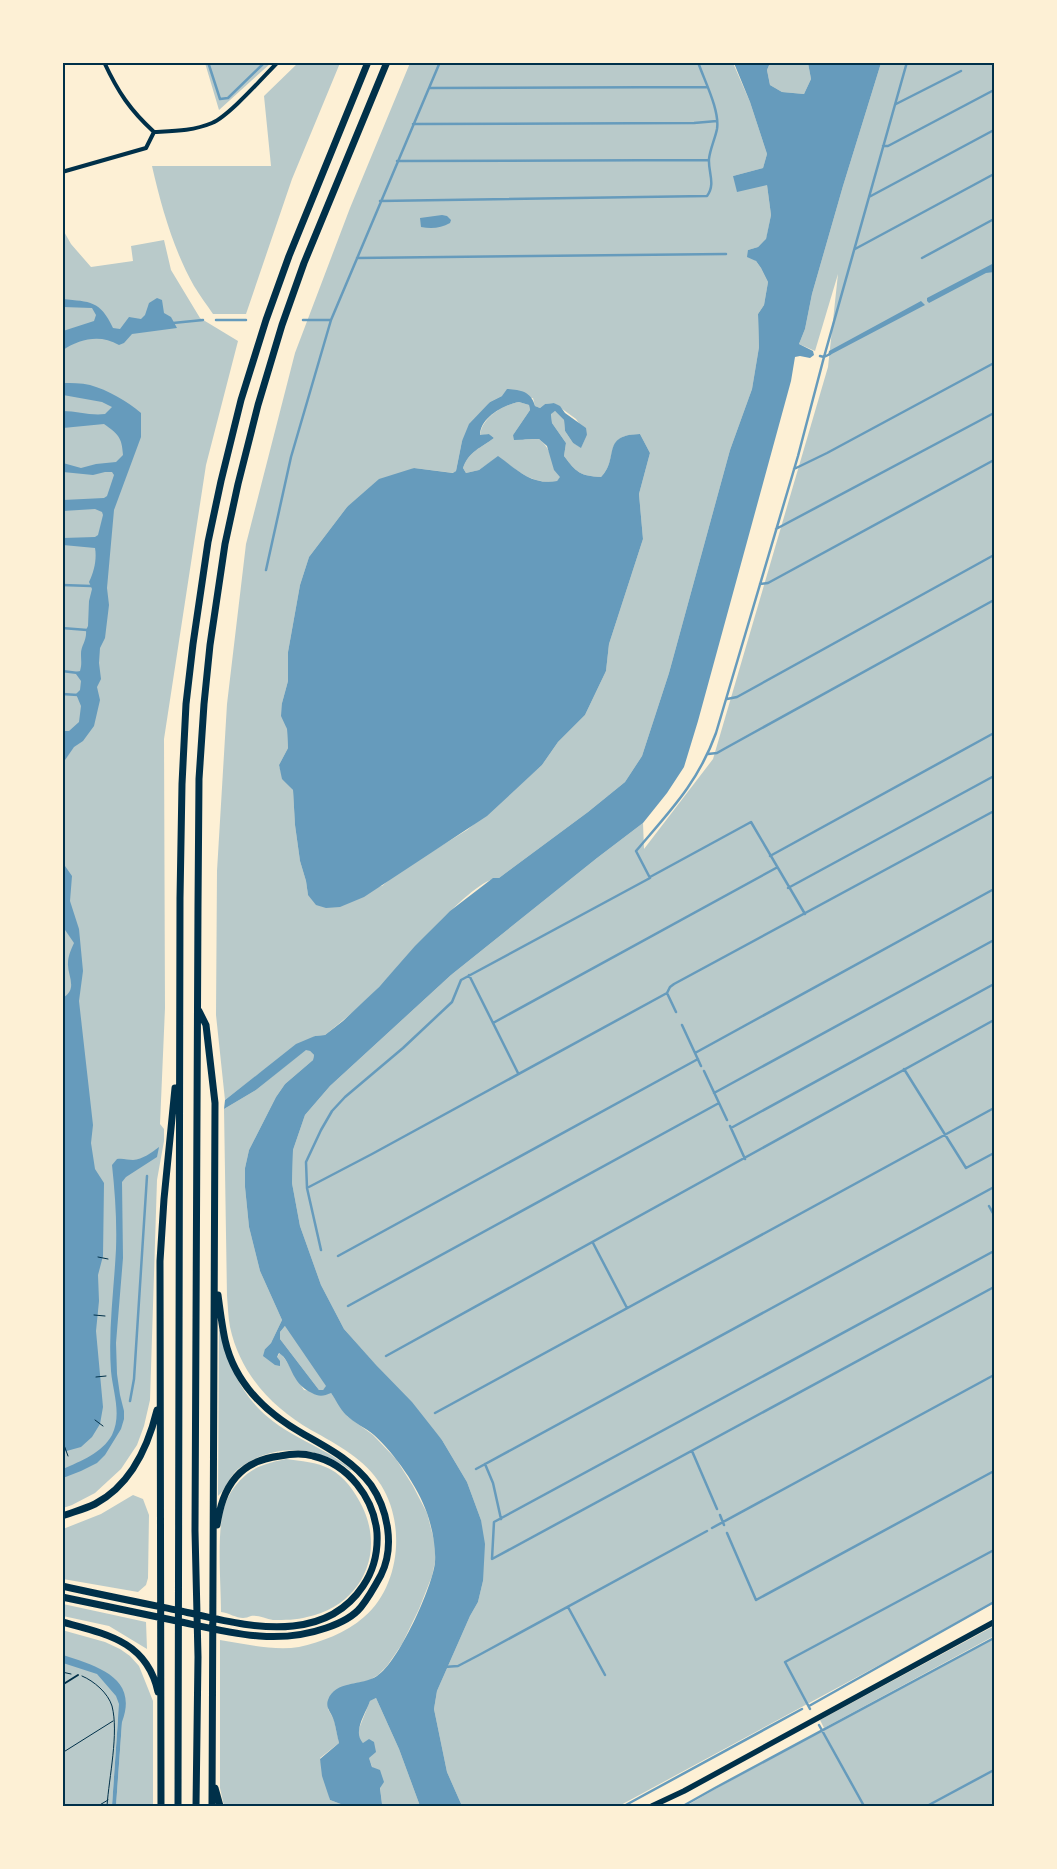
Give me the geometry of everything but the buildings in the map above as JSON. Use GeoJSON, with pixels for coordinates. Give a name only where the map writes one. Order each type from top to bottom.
{"type":"FeatureCollection","features":[{"type":"Feature","properties":{"kind":"highway"},"geometry":{"type":"LineString","coordinates":[[178,1806],[178,1075],[182,784],[186,704],[208,542],[241,400],[266,320],[289,256],[368,62]]}},
{"type":"Feature","properties":{"kind":"highway"},"geometry":{"type":"LineString","coordinates":[[196,1806],[198,1658],[195,1531],[199,780],[210,646],[225,544],[238,484],[258,405],[282,325],[308,254],[386,62]]}},
{"type":"Feature","properties":{"kind":"highway"},"geometry":{"type":"LineString","coordinates":[[197,1008],[206,1025],[215,1103],[212,1806]]}},
{"type":"Feature","properties":{"kind":"highway"},"geometry":{"type":"LineString","coordinates":[[161,1806],[160,1261],[173,1102],[178,1075]]}},
{"type":"Feature","properties":{"kind":"highway"},"geometry":{"type":"LineString","coordinates":[[62,1597],[228,1632],[266,1638],[291,1637],[316,1632],[339,1624],[360,1609],[383,1571],[386,1559],[388,1526],[378,1498],[362,1474],[336,1452],[270,1413],[256,1401],[235,1368],[225,1342],[214,1275]]}},
{"type":"Feature","properties":{"kind":"highway"},"geometry":{"type":"LineString","coordinates":[[62,1516],[96,1503],[112,1492],[132,1471],[142,1455],[150,1435],[159,1400]]}},
{"type":"Feature","properties":{"kind":"highway"},"geometry":{"type":"LineString","coordinates":[[62,1586],[228,1622],[272,1626],[312,1623],[339,1611],[358,1594],[368,1579],[374,1565],[377,1550],[374,1512],[360,1487],[332,1463],[313,1456],[291,1454],[268,1457],[251,1465],[237,1476],[227,1490],[220,1509],[213,1549]]}},
{"type":"Feature","properties":{"kind":"highway"},"geometry":{"type":"LineString","coordinates":[[62,1622],[110,1635],[130,1646],[147,1664],[154,1676],[161,1704]]}},
{"type":"Feature","properties":{"kind":"highway"},"geometry":{"type":"LineString","coordinates":[[213,1779],[220,1806]]}},
{"type":"Feature","properties":{"kind":"main road"},"geometry":{"type":"LineString","coordinates":[[652,1806],[684,1791],[994,1622]]}},
{"type":"Feature","properties":{"kind":"main road"},"geometry":{"type":"LineString","coordinates":[[661,1806],[684,1791]]}},
{"type":"Feature","properties":{"kind":"street"},"geometry":{"type":"LineString","coordinates":[[104,62],[117,90],[135,114],[154,132],[191,129],[213,123],[278,62]]}},
{"type":"Feature","properties":{"kind":"street"},"geometry":{"type":"LineString","coordinates":[[62,172],[146,148],[154,132]]}},
{"type":"Feature","properties":{"kind":"lane"},"geometry":{"type":"LineString","coordinates":[[62,1684],[78,1675]]}},
{"type":"Feature","properties":{"kind":"path"},"geometry":{"type":"LineString","coordinates":[[98,1257],[108,1259]]}},
{"type":"Feature","properties":{"kind":"path"},"geometry":{"type":"LineString","coordinates":[[94,1315],[105,1316]]}},
{"type":"Feature","properties":{"kind":"path"},"geometry":{"type":"LineString","coordinates":[[96,1377],[106,1376]]}},
{"type":"Feature","properties":{"kind":"path"},"geometry":{"type":"LineString","coordinates":[[95,1420],[103,1426]]}},
{"type":"Feature","properties":{"kind":"path"},"geometry":{"type":"LineString","coordinates":[[64,1445],[68,1456]]}},
{"type":"Feature","properties":{"kind":"path"},"geometry":{"type":"LineString","coordinates":[[62,1672],[78,1675],[93,1681],[111,1704],[113,1720],[107,1806]]}},
{"type":"Feature","properties":{"kind":"path"},"geometry":{"type":"LineString","coordinates":[[62,1754],[113,1720]]}},
{"type":"Feature","properties":{"kind":"path"},"geometry":{"type":"LineString","coordinates":[[98,1806],[108,1800]]}},
{"type":"Feature","properties":{"kind":"shaded area"},"geometry":{"type":"Polygon","coordinates":[[[205,62],[271,63],[219,110],[205,62]]]}},
{"type":"Feature","properties":{"kind":"shaded area"},"geometry":{"type":"Polygon","coordinates":[[[299,62],[340,63],[292,179],[246,314],[213,314],[194,286],[180,258],[164,212],[152,166],[271,166],[264,96],[299,62]]]}},
{"type":"Feature","properties":{"kind":"shaded area"},"geometry":{"type":"Polygon","coordinates":[[[410,63],[733,63],[750,102],[767,154],[763,168],[733,176],[767,185],[771,215],[766,240],[758,247],[748,250],[768,282],[764,305],[758,314],[759,347],[752,389],[730,450],[669,673],[642,756],[625,782],[499,878],[487,882],[472,892],[437,924],[366,1000],[325,1035],[315,1036],[257,1075],[225,1100],[216,1015],[217,871],[227,704],[246,544],[295,353],[350,208],[410,63]],[[502,396],[490,402],[462,441],[454,473],[414,468],[347,507],[309,557],[300,585],[288,652],[288,681],[282,703],[287,729],[288,748],[279,765],[283,779],[293,790],[300,861],[308,895],[382,886],[397,873],[467,830],[542,765],[558,742],[585,715],[606,671],[609,644],[643,539],[639,494],[650,453],[640,434],[628,435],[620,438],[616,443],[607,470],[601,477],[583,474],[575,469],[564,456],[566,443],[552,423],[551,413],[555,411],[564,420],[565,431],[573,443],[581,447],[587,435],[576,419],[554,403],[545,404],[540,408],[535,406],[533,398],[502,396]]]}},
{"type":"Feature","properties":{"kind":"shaded area"},"geometry":{"type":"Polygon","coordinates":[[[770,63],[808,63],[811,79],[804,94],[782,92],[770,85],[767,70],[770,63]]]}},
{"type":"Feature","properties":{"kind":"shaded area"},"geometry":{"type":"Polygon","coordinates":[[[881,63],[994,63],[994,1603],[619,1806],[462,1806],[447,1772],[434,1709],[437,1691],[478,1602],[483,1581],[481,1520],[467,1482],[442,1440],[344,1329],[321,1285],[300,1226],[292,1183],[293,1150],[305,1115],[330,1086],[451,975],[643,823],[644,849],[713,759],[828,367],[838,274],[815,351],[799,344],[805,329],[812,294],[843,186],[881,63]]]}},
{"type":"Feature","properties":{"kind":"shaded area"},"geometry":{"type":"Polygon","coordinates":[[[62,228],[71,244],[91,267],[133,261],[131,246],[164,240],[171,270],[200,318],[238,341],[206,465],[164,739],[165,1008],[160,1124],[164,1129],[164,1141],[157,1180],[150,1400],[137,1445],[121,1469],[95,1493],[63,1508],[62,228]]]}},
{"type":"Feature","properties":{"kind":"shaded area"},"geometry":{"type":"Polygon","coordinates":[[[519,402],[529,405],[530,410],[513,435],[525,440],[539,439],[547,448],[561,477],[557,481],[548,482],[532,479],[498,457],[479,470],[466,473],[463,468],[469,458],[476,450],[494,438],[489,434],[480,436],[481,429],[488,418],[499,409],[519,402]]]}},
{"type":"Feature","properties":{"kind":"shaded area"},"geometry":{"type":"Polygon","coordinates":[[[306,1049],[314,1055],[313,1060],[285,1084],[276,1097],[249,1150],[245,1168],[249,1227],[260,1271],[282,1320],[271,1343],[265,1349],[277,1357],[280,1353],[304,1390],[331,1393],[347,1416],[373,1435],[396,1459],[427,1513],[435,1544],[435,1562],[432,1576],[419,1609],[402,1644],[387,1666],[368,1681],[347,1685],[328,1709],[334,1720],[339,1743],[320,1758],[330,1800],[346,1806],[224,1806],[220,1788],[220,1640],[289,1648],[299,1647],[333,1636],[357,1623],[376,1604],[392,1572],[395,1554],[394,1518],[389,1501],[375,1476],[350,1453],[296,1421],[270,1399],[249,1374],[241,1359],[230,1327],[227,1296],[224,1109],[256,1090],[306,1049]]]}},
{"type":"Feature","properties":{"kind":"shaded area"},"geometry":{"type":"Polygon","coordinates":[[[286,1325],[327,1386],[323,1390],[319,1390],[280,1339],[280,1332],[286,1325]]]}},
{"type":"Feature","properties":{"kind":"shaded area"},"geometry":{"type":"Polygon","coordinates":[[[219,1330],[236,1376],[243,1389],[262,1412],[275,1423],[330,1454],[352,1470],[323,1456],[309,1452],[280,1451],[251,1461],[238,1469],[218,1496],[219,1330]]]}},
{"type":"Feature","properties":{"kind":"shaded area"},"geometry":{"type":"Polygon","coordinates":[[[286,1459],[309,1462],[325,1467],[340,1476],[353,1490],[369,1524],[371,1542],[369,1560],[363,1576],[354,1590],[341,1602],[326,1611],[303,1618],[273,1620],[251,1616],[243,1618],[221,1612],[220,1542],[222,1516],[227,1501],[237,1484],[251,1471],[266,1464],[286,1459]]]}},
{"type":"Feature","properties":{"kind":"shaded area"},"geometry":{"type":"Polygon","coordinates":[[[133,1495],[143,1499],[149,1515],[148,1578],[146,1585],[138,1592],[63,1579],[63,1529],[101,1514],[133,1495]]]}},
{"type":"Feature","properties":{"kind":"shaded area"},"geometry":{"type":"Polygon","coordinates":[[[63,1604],[146,1622],[147,1649],[109,1626],[63,1616],[63,1604]]]}},
{"type":"Feature","properties":{"kind":"shaded area"},"geometry":{"type":"Polygon","coordinates":[[[994,1626],[994,1636],[824,1728],[820,1720],[994,1626]]]}},
{"type":"Feature","properties":{"kind":"shaded area"},"geometry":{"type":"Polygon","coordinates":[[[62,1630],[105,1642],[120,1649],[139,1666],[153,1701],[153,1806],[116,1806],[122,1722],[118,1719],[112,1806],[63,1806],[62,1630]]]}},
{"type":"Feature","properties":{"kind":"shaded area"},"geometry":{"type":"Polygon","coordinates":[[[994,1638],[994,1806],[686,1806],[717,1788],[994,1638]]]}},
{"type":"Feature","properties":{"kind":"shaded area"},"geometry":{"type":"Polygon","coordinates":[[[376,1698],[399,1749],[420,1806],[386,1806],[382,1804],[380,1787],[363,1743],[359,1739],[358,1731],[370,1701],[376,1698]]]}},
{"type":"Feature","properties":{"kind":"water"},"geometry":{"type":"Polygon","coordinates":[[[734,63],[770,63],[767,70],[770,85],[782,92],[804,94],[811,79],[808,63],[881,63],[843,186],[812,294],[805,329],[799,344],[813,351],[814,355],[810,358],[795,357],[791,381],[684,767],[667,793],[643,823],[451,975],[330,1086],[305,1115],[293,1150],[292,1183],[300,1226],[321,1285],[344,1329],[412,1402],[442,1440],[467,1482],[481,1520],[485,1544],[483,1581],[478,1602],[437,1691],[434,1709],[447,1772],[462,1806],[420,1806],[399,1749],[376,1698],[370,1701],[361,1722],[359,1733],[363,1743],[369,1739],[374,1742],[376,1752],[369,1758],[372,1767],[380,1770],[384,1782],[380,1788],[382,1804],[386,1806],[346,1806],[330,1800],[322,1776],[320,1759],[339,1743],[334,1721],[327,1706],[328,1700],[336,1689],[377,1676],[395,1656],[404,1641],[421,1605],[433,1573],[435,1550],[431,1525],[423,1503],[405,1471],[382,1443],[371,1432],[346,1415],[331,1393],[319,1396],[299,1384],[287,1361],[279,1353],[277,1357],[280,1361],[280,1366],[275,1365],[263,1356],[282,1320],[260,1271],[249,1227],[245,1168],[249,1150],[276,1097],[285,1084],[313,1060],[314,1055],[306,1050],[256,1090],[224,1109],[225,1100],[296,1044],[315,1036],[325,1035],[343,1021],[379,987],[415,946],[450,911],[493,878],[499,878],[588,812],[625,782],[642,756],[669,673],[730,450],[752,389],[759,347],[758,314],[764,305],[768,282],[756,261],[747,257],[748,250],[758,247],[766,239],[771,215],[767,185],[737,192],[733,176],[763,168],[767,154],[750,102],[734,63]],[[285,1326],[280,1332],[280,1339],[319,1390],[323,1390],[326,1386],[285,1326]]]}},
{"type":"Feature","properties":{"kind":"water"},"geometry":{"type":"Polygon","coordinates":[[[447,216],[451,220],[450,223],[436,228],[421,227],[420,218],[447,216]]]}},
{"type":"Feature","properties":{"kind":"water"},"geometry":{"type":"Polygon","coordinates":[[[994,263],[994,272],[986,273],[929,303],[927,301],[927,298],[994,263]]]}},
{"type":"Feature","properties":{"kind":"water"},"geometry":{"type":"Polygon","coordinates":[[[157,298],[162,300],[164,313],[171,317],[177,328],[132,334],[124,343],[119,345],[105,340],[90,339],[76,343],[63,350],[63,331],[94,321],[96,315],[92,308],[63,307],[63,299],[87,302],[99,307],[113,328],[120,329],[129,317],[141,319],[145,315],[149,303],[157,298]]]}},
{"type":"Feature","properties":{"kind":"water"},"geometry":{"type":"Polygon","coordinates":[[[921,301],[925,305],[828,356],[829,351],[921,301]]]}},
{"type":"Feature","properties":{"kind":"water"},"geometry":{"type":"Polygon","coordinates":[[[63,383],[97,387],[130,404],[141,413],[141,437],[114,510],[107,588],[109,605],[105,638],[100,648],[101,679],[97,687],[100,700],[94,726],[83,741],[74,747],[63,763],[63,731],[69,731],[79,722],[81,706],[76,694],[80,690],[81,681],[76,672],[80,671],[81,651],[88,626],[89,601],[92,589],[89,582],[94,570],[96,557],[95,548],[63,545],[63,538],[95,537],[98,535],[103,515],[102,512],[95,509],[63,511],[63,500],[104,498],[107,496],[114,475],[112,472],[93,475],[63,472],[63,463],[81,468],[116,462],[123,455],[122,444],[118,436],[104,424],[63,428],[63,411],[105,414],[112,407],[102,402],[63,395],[63,383]]]}},
{"type":"Feature","properties":{"kind":"water"},"geometry":{"type":"Polygon","coordinates":[[[507,389],[516,390],[528,394],[535,406],[540,408],[545,404],[554,403],[586,428],[587,435],[581,448],[573,443],[565,431],[564,420],[555,411],[551,414],[552,423],[566,443],[564,456],[575,469],[588,476],[601,477],[606,470],[615,443],[620,438],[628,435],[640,434],[650,453],[639,494],[643,539],[609,644],[606,671],[585,715],[558,742],[542,765],[487,816],[364,897],[340,907],[326,908],[316,905],[308,895],[300,861],[293,790],[282,779],[279,765],[288,748],[287,729],[281,716],[282,703],[288,681],[288,652],[300,585],[309,557],[347,507],[379,479],[414,468],[453,473],[456,471],[462,441],[469,424],[490,402],[502,396],[507,389]],[[519,402],[500,409],[488,418],[481,429],[480,435],[489,434],[494,438],[476,450],[469,458],[463,468],[466,473],[479,470],[498,456],[532,479],[548,482],[557,481],[560,477],[554,470],[547,446],[539,439],[514,440],[513,435],[530,410],[529,405],[519,402]]]}},
{"type":"Feature","properties":{"kind":"water"},"geometry":{"type":"Polygon","coordinates":[[[62,866],[65,866],[72,876],[70,901],[79,929],[83,971],[79,1001],[93,1125],[91,1143],[95,1169],[104,1183],[103,1256],[98,1275],[99,1301],[96,1331],[103,1407],[100,1424],[92,1437],[81,1447],[63,1452],[62,996],[64,997],[70,990],[71,981],[68,960],[74,943],[63,927],[62,866]]]}},
{"type":"Feature","properties":{"kind":"water"},"geometry":{"type":"Polygon","coordinates":[[[159,1147],[157,1157],[126,1177],[122,1182],[123,1258],[116,1343],[117,1374],[124,1419],[121,1429],[105,1455],[97,1463],[63,1478],[63,1469],[97,1452],[108,1441],[115,1427],[117,1411],[110,1356],[116,1239],[112,1165],[117,1159],[133,1160],[140,1158],[159,1147]]]}},
{"type":"Feature","properties":{"kind":"water"},"geometry":{"type":"Polygon","coordinates":[[[63,1655],[101,1669],[120,1684],[125,1694],[126,1707],[122,1722],[116,1806],[112,1806],[119,1704],[116,1696],[97,1674],[63,1663],[63,1655]]]}},
{"type":"Feature","properties":{"kind":"waterway"},"geometry":{"type":"LineString","coordinates":[[208,62],[220,99],[228,98],[265,62]]}},
{"type":"Feature","properties":{"kind":"waterway"},"geometry":{"type":"LineString","coordinates":[[303,320],[331,320],[440,62]]}},
{"type":"Feature","properties":{"kind":"waterway"},"geometry":{"type":"LineString","coordinates":[[380,201],[707,196],[711,187],[709,159],[717,129],[717,121],[714,104],[698,62]]}},
{"type":"Feature","properties":{"kind":"waterway"},"geometry":{"type":"LineString","coordinates":[[321,1250],[307,1188],[306,1162],[332,1111],[345,1097],[403,1048],[452,1002],[461,980],[650,878],[636,851],[682,796],[701,767],[716,733],[798,456],[907,62]]}},
{"type":"Feature","properties":{"kind":"waterway"},"geometry":{"type":"LineString","coordinates":[[896,104],[961,71]]}},
{"type":"Feature","properties":{"kind":"waterway"},"geometry":{"type":"LineString","coordinates":[[429,88],[707,87]]}},
{"type":"Feature","properties":{"kind":"waterway"},"geometry":{"type":"LineString","coordinates":[[883,146],[888,146],[994,90]]}},
{"type":"Feature","properties":{"kind":"waterway"},"geometry":{"type":"LineString","coordinates":[[413,124],[694,123],[717,121]]}},
{"type":"Feature","properties":{"kind":"waterway"},"geometry":{"type":"LineString","coordinates":[[869,197],[994,130]]}},
{"type":"Feature","properties":{"kind":"waterway"},"geometry":{"type":"LineString","coordinates":[[397,161],[708,160]]}},
{"type":"Feature","properties":{"kind":"waterway"},"geometry":{"type":"LineString","coordinates":[[855,249],[994,174]]}},
{"type":"Feature","properties":{"kind":"waterway"},"geometry":{"type":"LineString","coordinates":[[922,258],[994,219]]}},
{"type":"Feature","properties":{"kind":"waterway"},"geometry":{"type":"LineString","coordinates":[[357,258],[726,254]]}},
{"type":"Feature","properties":{"kind":"waterway"},"geometry":{"type":"LineString","coordinates":[[173,323],[203,320]]}},
{"type":"Feature","properties":{"kind":"waterway"},"geometry":{"type":"LineString","coordinates":[[216,320],[246,320]]}},
{"type":"Feature","properties":{"kind":"waterway"},"geometry":{"type":"LineString","coordinates":[[266,570],[291,457],[331,320]]}},
{"type":"Feature","properties":{"kind":"waterway"},"geometry":{"type":"LineString","coordinates":[[820,356],[824,357],[830,354]]}},
{"type":"Feature","properties":{"kind":"waterway"},"geometry":{"type":"LineString","coordinates":[[794,469],[994,363]]}},
{"type":"Feature","properties":{"kind":"waterway"},"geometry":{"type":"LineString","coordinates":[[776,529],[994,413]]}},
{"type":"Feature","properties":{"kind":"waterway"},"geometry":{"type":"LineString","coordinates":[[760,584],[768,583],[994,460]]}},
{"type":"Feature","properties":{"kind":"waterway"},"geometry":{"type":"LineString","coordinates":[[727,699],[737,697],[994,555]]}},
{"type":"Feature","properties":{"kind":"waterway"},"geometry":{"type":"LineString","coordinates":[[62,585],[91,586]]}},
{"type":"Feature","properties":{"kind":"waterway"},"geometry":{"type":"LineString","coordinates":[[708,754],[717,753],[994,600]]}},
{"type":"Feature","properties":{"kind":"waterway"},"geometry":{"type":"LineString","coordinates":[[62,628],[87,630]]}},
{"type":"Feature","properties":{"kind":"waterway"},"geometry":{"type":"LineString","coordinates":[[62,671],[78,673]]}},
{"type":"Feature","properties":{"kind":"waterway"},"geometry":{"type":"LineString","coordinates":[[62,694],[78,695]]}},
{"type":"Feature","properties":{"kind":"waterway"},"geometry":{"type":"LineString","coordinates":[[770,856],[994,733]]}},
{"type":"Feature","properties":{"kind":"waterway"},"geometry":{"type":"LineString","coordinates":[[788,888],[994,776]]}},
{"type":"Feature","properties":{"kind":"waterway"},"geometry":{"type":"LineString","coordinates":[[307,1188],[667,993],[674,984],[994,811]]}},
{"type":"Feature","properties":{"kind":"waterway"},"geometry":{"type":"LineString","coordinates":[[650,877],[751,822],[805,914]]}},
{"type":"Feature","properties":{"kind":"waterway"},"geometry":{"type":"LineString","coordinates":[[493,1023],[776,868]]}},
{"type":"Feature","properties":{"kind":"waterway"},"geometry":{"type":"LineString","coordinates":[[695,1053],[994,889]]}},
{"type":"Feature","properties":{"kind":"waterway"},"geometry":{"type":"LineString","coordinates":[[714,1093],[994,940]]}},
{"type":"Feature","properties":{"kind":"waterway"},"geometry":{"type":"LineString","coordinates":[[469,975],[518,1073]]}},
{"type":"Feature","properties":{"kind":"waterway"},"geometry":{"type":"LineString","coordinates":[[731,1128],[994,984]]}},
{"type":"Feature","properties":{"kind":"waterway"},"geometry":{"type":"LineString","coordinates":[[667,993],[676,1012]]}},
{"type":"Feature","properties":{"kind":"waterway"},"geometry":{"type":"LineString","coordinates":[[386,1356],[994,1020]]}},
{"type":"Feature","properties":{"kind":"waterway"},"geometry":{"type":"LineString","coordinates":[[682,1025],[701,1066]]}},
{"type":"Feature","properties":{"kind":"waterway"},"geometry":{"type":"LineString","coordinates":[[338,1256],[698,1059]]}},
{"type":"Feature","properties":{"kind":"waterway"},"geometry":{"type":"LineString","coordinates":[[904,1069],[966,1168],[994,1153]]}},
{"type":"Feature","properties":{"kind":"waterway"},"geometry":{"type":"LineString","coordinates":[[704,1071],[727,1120]]}},
{"type":"Feature","properties":{"kind":"waterway"},"geometry":{"type":"LineString","coordinates":[[348,1306],[719,1103]]}},
{"type":"Feature","properties":{"kind":"waterway"},"geometry":{"type":"LineString","coordinates":[[435,1413],[994,1108]]}},
{"type":"Feature","properties":{"kind":"waterway"},"geometry":{"type":"LineString","coordinates":[[730,1126],[745,1159]]}},
{"type":"Feature","properties":{"kind":"waterway"},"geometry":{"type":"LineString","coordinates":[[130,1401],[134,1379],[147,1176]]}},
{"type":"Feature","properties":{"kind":"waterway"},"geometry":{"type":"LineString","coordinates":[[476,1469],[994,1187]]}},
{"type":"Feature","properties":{"kind":"waterway"},"geometry":{"type":"LineString","coordinates":[[989,1206],[994,1215]]}},
{"type":"Feature","properties":{"kind":"waterway"},"geometry":{"type":"LineString","coordinates":[[593,1243],[627,1308]]}},
{"type":"Feature","properties":{"kind":"waterway"},"geometry":{"type":"LineString","coordinates":[[994,1251],[494,1522],[492,1559],[994,1287]]}},
{"type":"Feature","properties":{"kind":"waterway"},"geometry":{"type":"LineString","coordinates":[[712,1528],[994,1375]]}},
{"type":"Feature","properties":{"kind":"waterway"},"geometry":{"type":"LineString","coordinates":[[692,1451],[717,1509]]}},
{"type":"Feature","properties":{"kind":"waterway"},"geometry":{"type":"LineString","coordinates":[[485,1464],[493,1483],[501,1519]]}},
{"type":"Feature","properties":{"kind":"waterway"},"geometry":{"type":"LineString","coordinates":[[727,1533],[756,1600],[994,1471]]}},
{"type":"Feature","properties":{"kind":"waterway"},"geometry":{"type":"LineString","coordinates":[[720,1515],[724,1525]]}},
{"type":"Feature","properties":{"kind":"waterway"},"geometry":{"type":"LineString","coordinates":[[444,1667],[458,1666],[707,1531]]}},
{"type":"Feature","properties":{"kind":"waterway"},"geometry":{"type":"LineString","coordinates":[[810,1709],[785,1662],[994,1550]]}},
{"type":"Feature","properties":{"kind":"waterway"},"geometry":{"type":"LineString","coordinates":[[809,1706],[994,1602]]}},
{"type":"Feature","properties":{"kind":"waterway"},"geometry":{"type":"LineString","coordinates":[[568,1607],[605,1675]]}},
{"type":"Feature","properties":{"kind":"waterway"},"geometry":{"type":"LineString","coordinates":[[683,1806],[994,1638]]}},
{"type":"Feature","properties":{"kind":"waterway"},"geometry":{"type":"LineString","coordinates":[[624,1806],[802,1709]]}},
{"type":"Feature","properties":{"kind":"waterway"},"geometry":{"type":"LineString","coordinates":[[819,1725],[864,1806]]}},
{"type":"Feature","properties":{"kind":"waterway"},"geometry":{"type":"LineString","coordinates":[[927,1806],[994,1770]]}}]}
